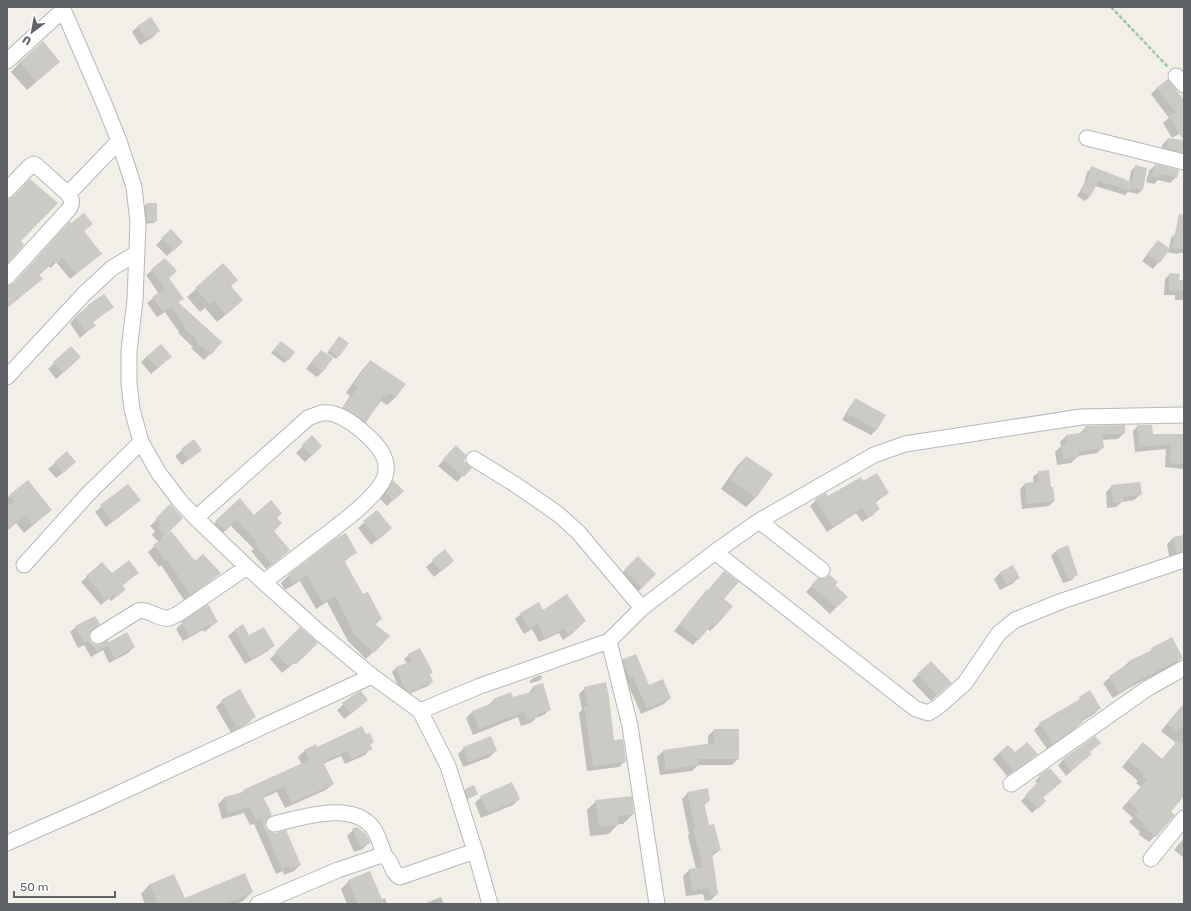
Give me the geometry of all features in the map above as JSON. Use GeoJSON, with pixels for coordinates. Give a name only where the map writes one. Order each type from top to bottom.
{"type":"FeatureCollection","features":[{"type":"Feature","properties":{"kind":"street"},"geometry":{"type":"LineString","coordinates":[[7,61],[63,9],[119,141],[134,187],[138,223],[137,253],[135,300],[128,351],[132,409],[141,442],[158,472],[180,501],[196,518],[247,567],[320,633],[372,676],[420,711],[448,766],[490,904]]}},
{"type":"Feature","properties":{"kind":"street"},"geometry":{"type":"LineString","coordinates":[[1087,138],[1184,162]]}},
{"type":"Feature","properties":{"kind":"street"},"geometry":{"type":"LineString","coordinates":[[68,194],[119,141]]}},
{"type":"Feature","properties":{"kind":"street"},"geometry":{"type":"LineString","coordinates":[[7,190],[30,166],[34,164],[68,194],[72,200],[70,209],[7,277]]}},
{"type":"Feature","properties":{"kind":"street"},"geometry":{"type":"LineString","coordinates":[[7,378],[84,294],[112,268],[137,253]]}},
{"type":"Feature","properties":{"kind":"street"},"geometry":{"type":"LineString","coordinates":[[196,518],[308,418],[324,413],[335,415],[352,423],[369,437],[381,451],[386,464],[385,476],[378,488],[369,499],[345,519],[264,582]]}},
{"type":"Feature","properties":{"kind":"street"},"geometry":{"type":"LineString","coordinates":[[420,711],[480,686],[609,641],[642,608],[715,552],[759,521],[874,455],[905,444],[1081,417],[1184,415]]}},
{"type":"Feature","properties":{"kind":"street"},"geometry":{"type":"LineString","coordinates":[[24,564],[88,494],[141,442]]}},
{"type":"Feature","properties":{"kind":"street"},"geometry":{"type":"LineString","coordinates":[[474,459],[558,514],[578,532],[642,608]]}},
{"type":"Feature","properties":{"kind":"street"},"geometry":{"type":"LineString","coordinates":[[759,521],[822,570]]}},
{"type":"Feature","properties":{"kind":"street"},"geometry":{"type":"LineString","coordinates":[[715,552],[908,703],[928,713],[938,708],[965,683],[999,632],[1015,620],[1062,601],[1184,560]]}},
{"type":"Feature","properties":{"kind":"street"},"geometry":{"type":"LineString","coordinates":[[98,636],[138,611],[144,610],[162,618],[169,618],[178,614],[247,567]]}},
{"type":"Feature","properties":{"kind":"street"},"geometry":{"type":"LineString","coordinates":[[609,641],[630,726],[657,904]]}},
{"type":"Feature","properties":{"kind":"street"},"geometry":{"type":"LineString","coordinates":[[1011,784],[1148,688],[1184,668]]}},
{"type":"Feature","properties":{"kind":"street"},"geometry":{"type":"LineString","coordinates":[[7,843],[372,676]]}},
{"type":"Feature","properties":{"kind":"street"},"geometry":{"type":"LineString","coordinates":[[274,824],[322,813],[345,813],[357,816],[366,821],[373,828],[394,874],[400,877],[475,851]]}},
{"type":"Feature","properties":{"kind":"street"},"geometry":{"type":"LineString","coordinates":[[1151,859],[1184,818]]}},
{"type":"Feature","properties":{"kind":"street"},"geometry":{"type":"LineString","coordinates":[[258,904],[338,870],[379,856],[385,856]]}},
{"type":"Feature","properties":{"kind":"path"},"geometry":{"type":"LineString","coordinates":[[1111,7],[1180,81]]}},
{"type":"Feature","properties":{"kind":"building"},"geometry":{"type":"Polygon","coordinates":[[[151,17],[160,31],[146,39],[137,26],[151,17]]]}},
{"type":"Feature","properties":{"kind":"building"},"geometry":{"type":"Polygon","coordinates":[[[43,41],[60,62],[36,82],[20,62],[43,41]]]}},
{"type":"Feature","properties":{"kind":"building"},"geometry":{"type":"Polygon","coordinates":[[[1168,79],[1184,100],[1183,153],[1167,148],[1168,138],[1183,140],[1169,116],[1176,112],[1156,88],[1168,79]]]}},
{"type":"Feature","properties":{"kind":"building"},"geometry":{"type":"Polygon","coordinates":[[[1155,164],[1179,170],[1177,178],[1162,174],[1161,178],[1151,176],[1155,164]]]}},
{"type":"Feature","properties":{"kind":"building"},"geometry":{"type":"Polygon","coordinates":[[[1135,165],[1147,168],[1143,190],[1131,188],[1130,191],[1099,181],[1090,197],[1081,192],[1088,178],[1091,166],[1132,182],[1135,165]]]}},
{"type":"Feature","properties":{"kind":"building"},"geometry":{"type":"Polygon","coordinates":[[[30,179],[58,203],[21,241],[24,245],[7,264],[7,200],[14,196],[30,179]]]}},
{"type":"Feature","properties":{"kind":"building"},"geometry":{"type":"Polygon","coordinates":[[[147,203],[157,203],[157,221],[147,221],[147,203]]]}},
{"type":"Feature","properties":{"kind":"building"},"geometry":{"type":"Polygon","coordinates":[[[84,213],[93,224],[84,231],[102,254],[76,274],[62,258],[57,263],[55,261],[39,275],[43,279],[7,308],[7,286],[14,283],[70,221],[71,223],[84,213]]]}},
{"type":"Feature","properties":{"kind":"building"},"geometry":{"type":"Polygon","coordinates":[[[1179,214],[1184,215],[1184,250],[1172,248],[1179,214]]]}},
{"type":"Feature","properties":{"kind":"building"},"geometry":{"type":"Polygon","coordinates":[[[171,229],[183,242],[174,251],[161,238],[171,229]]]}},
{"type":"Feature","properties":{"kind":"building"},"geometry":{"type":"Polygon","coordinates":[[[1158,240],[1170,249],[1160,263],[1147,254],[1158,240]]]}},
{"type":"Feature","properties":{"kind":"building"},"geometry":{"type":"Polygon","coordinates":[[[165,258],[177,271],[169,278],[184,299],[178,302],[222,342],[211,355],[196,342],[198,341],[183,327],[184,325],[171,307],[163,312],[152,297],[165,289],[151,269],[165,258]]]}},
{"type":"Feature","properties":{"kind":"building"},"geometry":{"type":"Polygon","coordinates":[[[223,263],[238,280],[231,286],[243,300],[226,315],[214,301],[209,304],[195,288],[223,263]]]}},
{"type":"Feature","properties":{"kind":"building"},"geometry":{"type":"Polygon","coordinates":[[[1169,273],[1180,274],[1179,280],[1184,280],[1184,291],[1169,290],[1169,273]]]}},
{"type":"Feature","properties":{"kind":"building"},"geometry":{"type":"Polygon","coordinates":[[[104,294],[114,307],[93,322],[96,326],[86,332],[75,317],[88,305],[104,294]]]}},
{"type":"Feature","properties":{"kind":"building"},"geometry":{"type":"Polygon","coordinates":[[[339,336],[349,343],[339,357],[329,350],[339,336]]]}},
{"type":"Feature","properties":{"kind":"building"},"geometry":{"type":"Polygon","coordinates":[[[281,341],[295,352],[288,361],[273,350],[281,341]]]}},
{"type":"Feature","properties":{"kind":"building"},"geometry":{"type":"Polygon","coordinates":[[[161,344],[172,357],[157,368],[147,356],[161,344]]]}},
{"type":"Feature","properties":{"kind":"building"},"geometry":{"type":"Polygon","coordinates":[[[71,346],[81,357],[63,373],[53,362],[71,346]]]}},
{"type":"Feature","properties":{"kind":"building"},"geometry":{"type":"Polygon","coordinates":[[[321,350],[333,358],[323,372],[311,362],[321,350]]]}},
{"type":"Feature","properties":{"kind":"building"},"geometry":{"type":"Polygon","coordinates":[[[370,360],[406,384],[396,397],[389,393],[386,397],[383,395],[366,423],[343,408],[358,387],[354,384],[370,360]]]}},
{"type":"Feature","properties":{"kind":"building"},"geometry":{"type":"Polygon","coordinates":[[[855,398],[886,415],[877,430],[847,414],[855,398]]]}},
{"type":"Feature","properties":{"kind":"building"},"geometry":{"type":"Polygon","coordinates":[[[1125,425],[1125,434],[1102,434],[1104,448],[1078,452],[1079,457],[1063,459],[1061,445],[1067,444],[1066,435],[1086,432],[1085,426],[1125,425]]]}},
{"type":"Feature","properties":{"kind":"building"},"geometry":{"type":"Polygon","coordinates":[[[1137,425],[1152,425],[1153,434],[1184,434],[1184,464],[1170,463],[1171,444],[1140,447],[1137,425]]]}},
{"type":"Feature","properties":{"kind":"building"},"geometry":{"type":"Polygon","coordinates":[[[312,435],[322,446],[312,456],[301,446],[312,435]]]}},
{"type":"Feature","properties":{"kind":"building"},"geometry":{"type":"Polygon","coordinates":[[[194,439],[202,450],[189,460],[181,449],[194,439]]]}},
{"type":"Feature","properties":{"kind":"building"},"geometry":{"type":"Polygon","coordinates":[[[456,445],[466,455],[464,461],[472,468],[464,477],[443,459],[456,445]]]}},
{"type":"Feature","properties":{"kind":"building"},"geometry":{"type":"Polygon","coordinates":[[[67,451],[76,462],[63,473],[54,462],[67,451]]]}},
{"type":"Feature","properties":{"kind":"building"},"geometry":{"type":"Polygon","coordinates":[[[746,456],[773,474],[756,498],[730,480],[746,456]]]}},
{"type":"Feature","properties":{"kind":"building"},"geometry":{"type":"Polygon","coordinates":[[[1049,470],[1051,487],[1053,487],[1055,501],[1027,504],[1025,483],[1039,481],[1038,471],[1049,470]]]}},
{"type":"Feature","properties":{"kind":"building"},"geometry":{"type":"Polygon","coordinates":[[[877,473],[889,493],[875,501],[880,509],[868,517],[862,508],[833,527],[815,499],[826,493],[828,496],[861,477],[863,481],[877,473]]]}},
{"type":"Feature","properties":{"kind":"building"},"geometry":{"type":"Polygon","coordinates":[[[28,480],[52,510],[33,525],[25,516],[7,530],[7,507],[14,501],[9,495],[28,480]]]}},
{"type":"Feature","properties":{"kind":"building"},"geometry":{"type":"Polygon","coordinates":[[[393,480],[404,491],[393,501],[386,493],[393,480]]]}},
{"type":"Feature","properties":{"kind":"building"},"geometry":{"type":"Polygon","coordinates":[[[1140,482],[1142,495],[1123,497],[1123,502],[1113,503],[1111,485],[1140,482]]]}},
{"type":"Feature","properties":{"kind":"building"},"geometry":{"type":"Polygon","coordinates":[[[128,484],[141,500],[113,522],[100,505],[128,484]]]}},
{"type":"Feature","properties":{"kind":"building"},"geometry":{"type":"Polygon","coordinates":[[[240,498],[254,515],[271,500],[282,513],[277,518],[282,523],[274,531],[290,550],[272,565],[255,545],[258,543],[236,520],[226,531],[215,521],[240,498]]]}},
{"type":"Feature","properties":{"kind":"building"},"geometry":{"type":"Polygon","coordinates":[[[170,504],[183,518],[166,535],[171,531],[195,561],[203,554],[221,573],[190,595],[168,560],[166,561],[153,545],[165,536],[157,528],[161,524],[155,519],[170,504]]]}},
{"type":"Feature","properties":{"kind":"building"},"geometry":{"type":"Polygon","coordinates":[[[377,510],[392,528],[378,540],[363,521],[377,510]]]}},
{"type":"Feature","properties":{"kind":"building"},"geometry":{"type":"Polygon","coordinates":[[[346,533],[357,553],[344,560],[363,594],[368,592],[382,619],[374,623],[390,636],[374,653],[354,634],[335,596],[323,602],[307,575],[293,584],[288,575],[335,539],[346,533]]]}},
{"type":"Feature","properties":{"kind":"building"},"geometry":{"type":"Polygon","coordinates":[[[1184,535],[1184,551],[1176,553],[1173,537],[1184,535]]]}},
{"type":"Feature","properties":{"kind":"building"},"geometry":{"type":"Polygon","coordinates":[[[1068,545],[1078,575],[1068,579],[1056,550],[1068,545]]]}},
{"type":"Feature","properties":{"kind":"building"},"geometry":{"type":"Polygon","coordinates":[[[445,549],[454,561],[441,572],[432,560],[445,549]]]}},
{"type":"Feature","properties":{"kind":"building"},"geometry":{"type":"Polygon","coordinates":[[[638,556],[656,574],[642,588],[624,570],[638,556]]]}},
{"type":"Feature","properties":{"kind":"building"},"geometry":{"type":"Polygon","coordinates":[[[129,560],[139,573],[122,585],[126,589],[117,597],[115,594],[106,601],[86,576],[102,562],[112,573],[129,560]]]}},
{"type":"Feature","properties":{"kind":"building"},"geometry":{"type":"Polygon","coordinates":[[[1013,565],[1020,578],[1006,585],[1000,572],[1013,565]]]}},
{"type":"Feature","properties":{"kind":"building"},"geometry":{"type":"Polygon","coordinates":[[[724,571],[739,582],[724,599],[733,606],[716,626],[713,623],[699,640],[679,624],[707,589],[708,590],[724,571]]]}},
{"type":"Feature","properties":{"kind":"building"},"geometry":{"type":"Polygon","coordinates":[[[830,575],[838,582],[835,585],[848,597],[836,608],[811,585],[818,578],[825,578],[830,575]]]}},
{"type":"Feature","properties":{"kind":"building"},"geometry":{"type":"Polygon","coordinates":[[[567,594],[586,621],[569,635],[564,629],[544,638],[538,624],[529,629],[520,613],[539,602],[543,610],[567,594]]]}},
{"type":"Feature","properties":{"kind":"building"},"geometry":{"type":"Polygon","coordinates":[[[208,604],[218,622],[211,626],[209,625],[189,636],[181,622],[208,604]]]}},
{"type":"Feature","properties":{"kind":"building"},"geometry":{"type":"Polygon","coordinates":[[[95,616],[100,624],[90,632],[89,637],[93,644],[99,645],[108,640],[109,642],[127,632],[135,647],[115,658],[108,646],[96,652],[90,640],[84,643],[75,626],[95,616]]]}},
{"type":"Feature","properties":{"kind":"building"},"geometry":{"type":"Polygon","coordinates":[[[243,624],[249,635],[264,627],[275,646],[251,659],[234,630],[243,624]]]}},
{"type":"Feature","properties":{"kind":"building"},"geometry":{"type":"Polygon","coordinates":[[[300,627],[318,643],[302,659],[301,657],[289,667],[275,652],[300,627]]]}},
{"type":"Feature","properties":{"kind":"building"},"geometry":{"type":"Polygon","coordinates":[[[1172,637],[1183,658],[1136,682],[1119,693],[1109,676],[1130,663],[1129,661],[1152,650],[1151,648],[1172,637]]]}},
{"type":"Feature","properties":{"kind":"building"},"geometry":{"type":"Polygon","coordinates":[[[420,648],[433,673],[430,674],[433,682],[409,692],[405,689],[396,667],[411,661],[408,654],[420,648]]]}},
{"type":"Feature","properties":{"kind":"building"},"geometry":{"type":"Polygon","coordinates":[[[636,654],[649,685],[663,679],[671,698],[647,709],[633,676],[630,678],[623,659],[636,654]]]}},
{"type":"Feature","properties":{"kind":"building"},"geometry":{"type":"Polygon","coordinates":[[[931,661],[952,683],[937,695],[917,674],[931,661]]]}},
{"type":"Feature","properties":{"kind":"building"},"geometry":{"type":"Polygon","coordinates":[[[606,682],[614,740],[623,739],[626,762],[593,766],[584,706],[588,706],[584,687],[606,682]]]}},
{"type":"Feature","properties":{"kind":"building"},"geometry":{"type":"Polygon","coordinates":[[[543,683],[551,710],[538,714],[538,717],[527,721],[524,712],[479,729],[472,711],[495,702],[493,699],[511,692],[513,697],[534,691],[533,686],[543,683]]]}},
{"type":"Feature","properties":{"kind":"building"},"geometry":{"type":"Polygon","coordinates":[[[240,689],[256,717],[237,728],[221,700],[240,689]]]}},
{"type":"Feature","properties":{"kind":"building"},"geometry":{"type":"Polygon","coordinates":[[[1090,690],[1101,708],[1081,720],[1083,722],[1053,744],[1039,723],[1080,699],[1079,697],[1090,690]]]}},
{"type":"Feature","properties":{"kind":"building"},"geometry":{"type":"Polygon","coordinates":[[[361,691],[368,700],[351,714],[342,703],[361,691]]]}},
{"type":"Feature","properties":{"kind":"building"},"geometry":{"type":"Polygon","coordinates":[[[1184,703],[1184,724],[1177,732],[1167,724],[1184,703]]]}},
{"type":"Feature","properties":{"kind":"building"},"geometry":{"type":"Polygon","coordinates":[[[362,726],[366,734],[370,733],[374,742],[370,744],[373,749],[351,759],[347,751],[323,762],[334,784],[291,803],[284,786],[263,796],[272,815],[268,817],[266,821],[265,826],[267,830],[276,833],[286,830],[301,865],[290,869],[289,865],[282,869],[260,818],[256,820],[250,807],[228,813],[224,797],[243,792],[243,790],[309,760],[304,750],[316,744],[317,747],[362,726]]]}},
{"type":"Feature","properties":{"kind":"building"},"geometry":{"type":"Polygon","coordinates":[[[714,729],[739,729],[739,759],[698,759],[699,765],[666,770],[663,750],[714,743],[714,729]]]}},
{"type":"Feature","properties":{"kind":"building"},"geometry":{"type":"Polygon","coordinates":[[[491,736],[497,751],[469,762],[463,747],[491,736]]]}},
{"type":"Feature","properties":{"kind":"building"},"geometry":{"type":"Polygon","coordinates":[[[1095,736],[1101,743],[1090,752],[1092,754],[1071,771],[1063,759],[1095,736]]]}},
{"type":"Feature","properties":{"kind":"building"},"geometry":{"type":"Polygon","coordinates":[[[1178,740],[1184,746],[1184,796],[1171,812],[1175,815],[1156,837],[1144,827],[1145,825],[1135,815],[1139,811],[1128,801],[1147,780],[1142,776],[1144,774],[1128,760],[1143,742],[1162,759],[1178,740]]]}},
{"type":"Feature","properties":{"kind":"building"},"geometry":{"type":"Polygon","coordinates":[[[1027,742],[1038,754],[1014,771],[999,753],[1008,745],[1015,752],[1027,742]]]}},
{"type":"Feature","properties":{"kind":"building"},"geometry":{"type":"Polygon","coordinates":[[[1050,768],[1062,782],[1043,797],[1046,801],[1038,809],[1025,795],[1042,778],[1039,775],[1050,768]]]}},
{"type":"Feature","properties":{"kind":"building"},"geometry":{"type":"Polygon","coordinates":[[[512,782],[520,799],[488,813],[480,796],[512,782]]]}},
{"type":"Feature","properties":{"kind":"building"},"geometry":{"type":"Polygon","coordinates":[[[474,785],[478,794],[468,799],[465,789],[474,785]]]}},
{"type":"Feature","properties":{"kind":"building"},"geometry":{"type":"Polygon","coordinates":[[[708,788],[710,801],[704,802],[709,825],[714,824],[721,850],[712,852],[718,894],[711,896],[709,888],[692,891],[689,869],[703,867],[693,829],[695,828],[687,792],[708,788]]]}},
{"type":"Feature","properties":{"kind":"building"},"geometry":{"type":"Polygon","coordinates":[[[632,796],[634,814],[618,816],[619,825],[599,827],[595,800],[632,796]]]}},
{"type":"Feature","properties":{"kind":"building"},"geometry":{"type":"Polygon","coordinates":[[[357,827],[366,834],[371,843],[360,847],[352,829],[357,827]]]}},
{"type":"Feature","properties":{"kind":"building"},"geometry":{"type":"Polygon","coordinates":[[[370,871],[384,904],[358,904],[348,880],[370,871]]]}},
{"type":"Feature","properties":{"kind":"building"},"geometry":{"type":"Polygon","coordinates":[[[245,873],[253,892],[225,904],[158,904],[150,884],[174,874],[185,898],[245,873]]]}}]}
